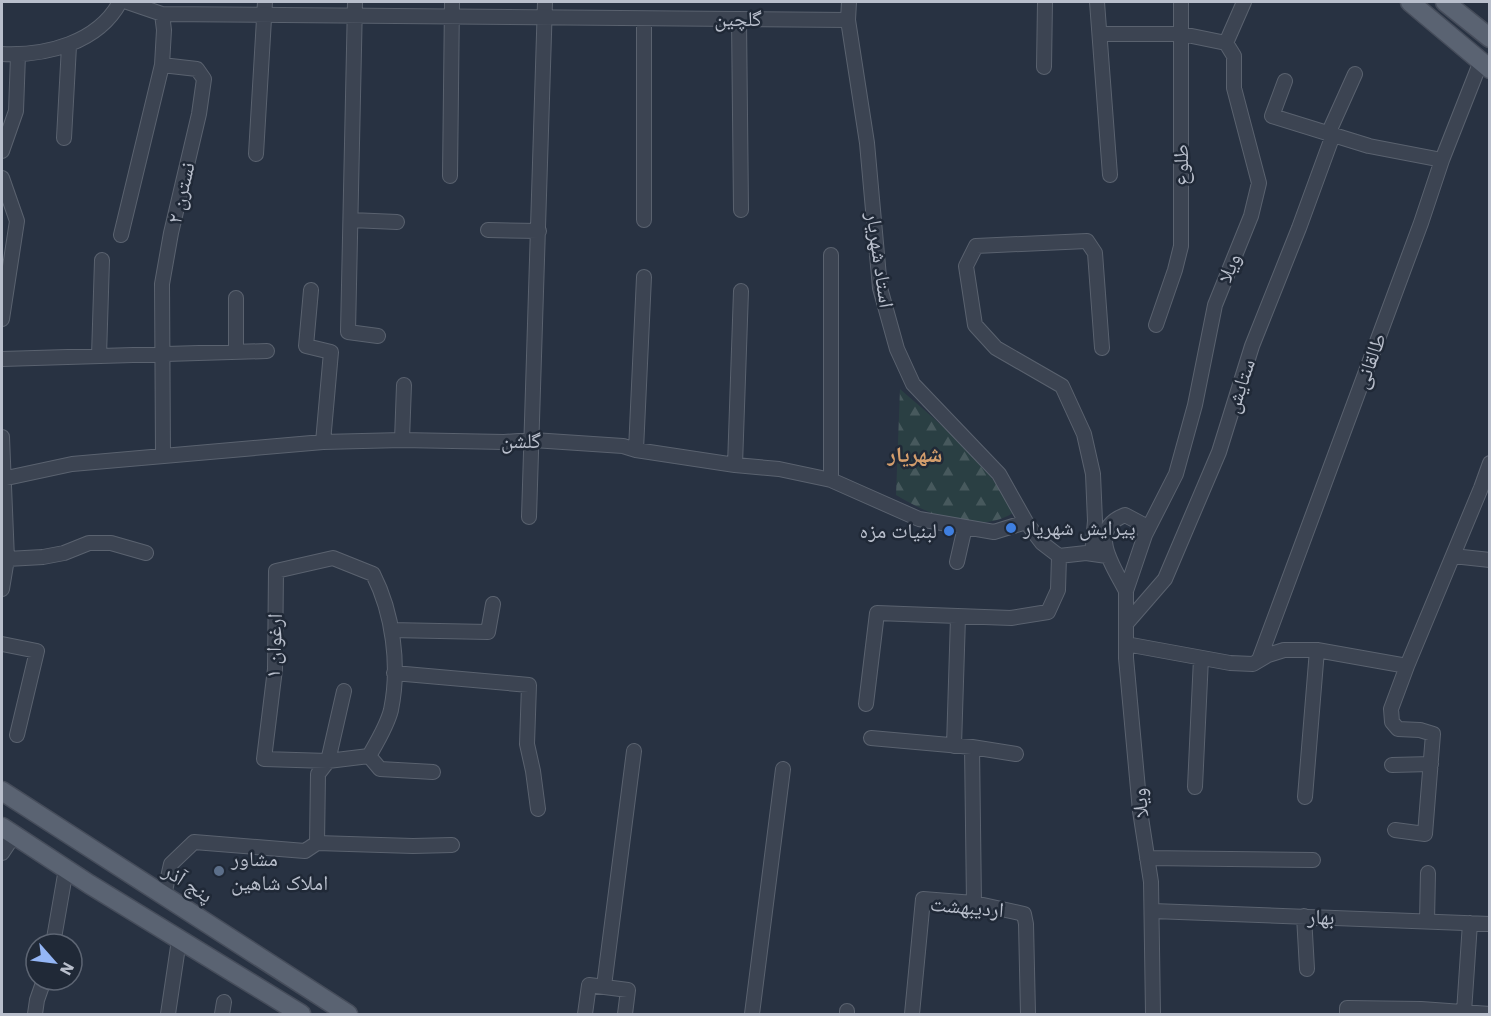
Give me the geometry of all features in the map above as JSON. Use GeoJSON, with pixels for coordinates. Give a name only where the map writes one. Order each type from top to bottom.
{"type":"FeatureCollection","features":[{"type":"Feature","properties":{"kind":"main road"},"geometry":{"type":"LineString","coordinates":[[1410,2],[1485,65]]}},
{"type":"Feature","properties":{"kind":"main road"},"geometry":{"type":"LineString","coordinates":[[1447,2],[1490,38]]}},
{"type":"Feature","properties":{"kind":"main road","name":"پنج آذر"},"geometry":{"type":"LineString","coordinates":[[2,791],[348,1014]]}},
{"type":"Feature","properties":{"kind":"main road"},"geometry":{"type":"LineString","coordinates":[[8,831],[179,940],[301,1014]]}},
{"type":"Feature","properties":{"kind":"street"},"geometry":{"type":"LineString","coordinates":[[2,54],[18,55],[69,45],[99,29],[112,16],[120,2]]}},
{"type":"Feature","properties":{"kind":"street","name":"گلچین"},"geometry":{"type":"LineString","coordinates":[[127,2],[162,14],[180,8],[265,8],[354,16],[848,20]]}},
{"type":"Feature","properties":{"kind":"street"},"geometry":{"type":"LineString","coordinates":[[355,2],[348,332],[378,336]]}},
{"type":"Feature","properties":{"kind":"street"},"geometry":{"type":"LineString","coordinates":[[450,176],[452,2]]}},
{"type":"Feature","properties":{"kind":"street"},"geometry":{"type":"LineString","coordinates":[[529,517],[545,2]]}},
{"type":"Feature","properties":{"kind":"street","name":"استاد شهریار"},"geometry":{"type":"LineString","coordinates":[[849,2],[848,20],[867,143],[880,288],[897,349],[913,384],[999,474],[1026,522],[1042,543],[1059,556]]}},
{"type":"Feature","properties":{"kind":"street"},"geometry":{"type":"LineString","coordinates":[[1044,67],[1045,2]]}},
{"type":"Feature","properties":{"kind":"street"},"geometry":{"type":"LineString","coordinates":[[1097,2],[1110,175]]}},
{"type":"Feature","properties":{"kind":"street","name":"طلوع"},"geometry":{"type":"LineString","coordinates":[[1156,325],[1181,246],[1181,2]]}},
{"type":"Feature","properties":{"kind":"street"},"geometry":{"type":"LineString","coordinates":[[1101,34],[1182,34],[1226,43],[1244,2]]}},
{"type":"Feature","properties":{"kind":"street"},"geometry":{"type":"LineString","coordinates":[[256,154],[265,8]]}},
{"type":"Feature","properties":{"kind":"street"},"geometry":{"type":"LineString","coordinates":[[121,235],[162,65],[164,30],[162,14]]}},
{"type":"Feature","properties":{"kind":"street"},"geometry":{"type":"LineString","coordinates":[[644,19],[644,220]]}},
{"type":"Feature","properties":{"kind":"street"},"geometry":{"type":"LineString","coordinates":[[739,20],[741,210]]}},
{"type":"Feature","properties":{"kind":"street","name":"ویلا"},"geometry":{"type":"LineString","coordinates":[[1153,1014],[1153,911],[1148,858],[1140,811],[1126,644],[1126,591],[1145,534],[1176,474],[1195,405],[1215,305],[1251,216],[1259,183],[1234,88],[1234,56],[1226,43]]}},
{"type":"Feature","properties":{"kind":"street"},"geometry":{"type":"LineString","coordinates":[[64,138],[69,45]]}},
{"type":"Feature","properties":{"kind":"street"},"geometry":{"type":"LineString","coordinates":[[2,151],[16,111],[18,55]]}},
{"type":"Feature","properties":{"kind":"street","name":"نسترن ۲"},"geometry":{"type":"LineString","coordinates":[[162,65],[197,69],[204,79],[199,114],[171,233],[162,284],[163,455]]}},
{"type":"Feature","properties":{"kind":"street","name":"طالقانی"},"geometry":{"type":"LineString","coordinates":[[1260,660],[1413,245],[1442,160],[1485,65]]}},
{"type":"Feature","properties":{"kind":"street","name":"ستایش"},"geometry":{"type":"LineString","coordinates":[[1126,624],[1165,579],[1219,452],[1252,346],[1299,228],[1330,135],[1355,74]]}},
{"type":"Feature","properties":{"kind":"street"},"geometry":{"type":"LineString","coordinates":[[1285,81],[1272,116],[1369,146],[1442,160]]}},
{"type":"Feature","properties":{"kind":"street"},"geometry":{"type":"LineString","coordinates":[[2,178],[17,221],[2,319]]}},
{"type":"Feature","properties":{"kind":"street"},"geometry":{"type":"LineString","coordinates":[[351,220],[397,222]]}},
{"type":"Feature","properties":{"kind":"street"},"geometry":{"type":"LineString","coordinates":[[488,230],[539,231]]}},
{"type":"Feature","properties":{"kind":"street"},"geometry":{"type":"LineString","coordinates":[[1092,554],[1095,521],[1093,474],[1084,434],[1062,386],[996,348],[975,325],[966,266],[976,246],[1087,242],[1095,253],[1102,348]]}},
{"type":"Feature","properties":{"kind":"street"},"geometry":{"type":"LineString","coordinates":[[831,255],[831,480]]}},
{"type":"Feature","properties":{"kind":"street"},"geometry":{"type":"LineString","coordinates":[[99,356],[102,260]]}},
{"type":"Feature","properties":{"kind":"street"},"geometry":{"type":"LineString","coordinates":[[636,450],[644,277]]}},
{"type":"Feature","properties":{"kind":"street"},"geometry":{"type":"LineString","coordinates":[[311,290],[306,346],[331,352],[323,442]]}},
{"type":"Feature","properties":{"kind":"street"},"geometry":{"type":"LineString","coordinates":[[735,465],[741,291]]}},
{"type":"Feature","properties":{"kind":"street"},"geometry":{"type":"LineString","coordinates":[[236,298],[236,352]]}},
{"type":"Feature","properties":{"kind":"street"},"geometry":{"type":"LineString","coordinates":[[2,359],[267,351]]}},
{"type":"Feature","properties":{"kind":"street"},"geometry":{"type":"LineString","coordinates":[[402,440],[404,384]]}},
{"type":"Feature","properties":{"kind":"street"},"geometry":{"type":"LineString","coordinates":[[2,437],[7,559],[2,589]]}},
{"type":"Feature","properties":{"kind":"street","name":"گلشن"},"geometry":{"type":"LineString","coordinates":[[3,478],[72,464],[323,442],[532,440],[623,446],[735,465],[779,469],[831,480],[919,519],[994,532],[1026,522]]}},
{"type":"Feature","properties":{"kind":"street"},"geometry":{"type":"LineString","coordinates":[[1395,830],[1425,834],[1433,734],[1420,730],[1398,729],[1392,722],[1391,709],[1490,463]]}},
{"type":"Feature","properties":{"kind":"street"},"geometry":{"type":"LineString","coordinates":[[1126,591],[1107,556],[1105,541],[1107,528],[1115,519],[1125,515],[1142,524],[1145,534]]}},
{"type":"Feature","properties":{"kind":"street"},"geometry":{"type":"LineString","coordinates":[[957,562],[964,527]]}},
{"type":"Feature","properties":{"kind":"street"},"geometry":{"type":"LineString","coordinates":[[7,559],[64,553],[89,543],[111,543],[146,553]]}},
{"type":"Feature","properties":{"kind":"street"},"geometry":{"type":"LineString","coordinates":[[866,704],[877,613],[1011,618],[1048,612],[1058,590],[1059,556],[1092,554],[1107,556]]}},
{"type":"Feature","properties":{"kind":"street"},"geometry":{"type":"LineString","coordinates":[[1453,556],[1490,560]]}},
{"type":"Feature","properties":{"kind":"street","name":"ارغوان ۱"},"geometry":{"type":"LineString","coordinates":[[328,761],[264,759],[275,669],[276,571],[333,558],[373,574],[381,590],[391,630]]}},
{"type":"Feature","properties":{"kind":"street"},"geometry":{"type":"LineString","coordinates":[[369,756],[390,712],[394,673],[391,630],[488,632],[493,604]]}},
{"type":"Feature","properties":{"kind":"street"},"geometry":{"type":"LineString","coordinates":[[954,746],[958,617]]}},
{"type":"Feature","properties":{"kind":"street"},"geometry":{"type":"LineString","coordinates":[[2,644],[37,651],[17,735]]}},
{"type":"Feature","properties":{"kind":"street"},"geometry":{"type":"LineString","coordinates":[[1126,644],[1230,663],[1253,664],[1268,655],[1284,650],[1317,650],[1407,666]]}},
{"type":"Feature","properties":{"kind":"street"},"geometry":{"type":"LineString","coordinates":[[1305,797],[1317,650]]}},
{"type":"Feature","properties":{"kind":"street"},"geometry":{"type":"LineString","coordinates":[[1196,787],[1201,658]]}},
{"type":"Feature","properties":{"kind":"street"},"geometry":{"type":"LineString","coordinates":[[394,673],[529,685],[527,744],[538,809]]}},
{"type":"Feature","properties":{"kind":"street"},"geometry":{"type":"LineString","coordinates":[[317,843],[318,774],[328,761],[344,691]]}},
{"type":"Feature","properties":{"kind":"street"},"geometry":{"type":"LineString","coordinates":[[871,738],[972,747],[1016,754]]}},
{"type":"Feature","properties":{"kind":"street"},"geometry":{"type":"LineString","coordinates":[[972,747],[974,903]]}},
{"type":"Feature","properties":{"kind":"street"},"geometry":{"type":"LineString","coordinates":[[604,986],[634,751]]}},
{"type":"Feature","properties":{"kind":"street"},"geometry":{"type":"LineString","coordinates":[[328,761],[369,756]]}},
{"type":"Feature","properties":{"kind":"street"},"geometry":{"type":"LineString","coordinates":[[369,756],[380,769],[433,772]]}},
{"type":"Feature","properties":{"kind":"street"},"geometry":{"type":"LineString","coordinates":[[1392,765],[1431,764]]}},
{"type":"Feature","properties":{"kind":"street"},"geometry":{"type":"LineString","coordinates":[[752,1014],[783,769]]}},
{"type":"Feature","properties":{"kind":"street"},"geometry":{"type":"LineString","coordinates":[[2,852],[8,831]]}},
{"type":"Feature","properties":{"kind":"street"},"geometry":{"type":"LineString","coordinates":[[164,895],[171,864],[194,842],[305,851],[317,843],[452,845]]}},
{"type":"Feature","properties":{"kind":"street"},"geometry":{"type":"LineString","coordinates":[[1148,858],[1313,860]]}},
{"type":"Feature","properties":{"kind":"street"},"geometry":{"type":"LineString","coordinates":[[55,932],[66,869]]}},
{"type":"Feature","properties":{"kind":"street"},"geometry":{"type":"LineString","coordinates":[[1427,921],[1428,873]]}},
{"type":"Feature","properties":{"kind":"street","name":"اردیبهشت"},"geometry":{"type":"LineString","coordinates":[[912,1014],[923,899],[974,903],[1024,914],[1028,1014]]}},
{"type":"Feature","properties":{"kind":"street","name":"بهار"},"geometry":{"type":"LineString","coordinates":[[1153,911],[1490,924]]}},
{"type":"Feature","properties":{"kind":"street"},"geometry":{"type":"LineString","coordinates":[[1304,916],[1307,969]]}},
{"type":"Feature","properties":{"kind":"street"},"geometry":{"type":"LineString","coordinates":[[1464,1012],[1470,923]]}},
{"type":"Feature","properties":{"kind":"street"},"geometry":{"type":"LineString","coordinates":[[168,1014],[179,940]]}},
{"type":"Feature","properties":{"kind":"street"},"geometry":{"type":"LineString","coordinates":[[585,1014],[589,985],[628,990],[625,1014]]}},
{"type":"Feature","properties":{"kind":"street"},"geometry":{"type":"LineString","coordinates":[[35,1014],[40,992]]}},
{"type":"Feature","properties":{"kind":"street"},"geometry":{"type":"LineString","coordinates":[[1347,1014],[1347,1008],[1490,1014]]}},
{"type":"Feature","properties":{"kind":"green space"},"geometry":{"type":"Polygon","coordinates":[[[900,389],[978,461],[1013,513],[999,519],[969,523],[939,516],[896,495],[900,389]]]}},
{"type":"Feature","properties":{"kind":"place","name":"پیرایش شهریار"},"geometry":{"type":"Point","coordinates":[1011,528]}},
{"type":"Feature","properties":{"kind":"place","name":"لبنیات مزه"},"geometry":{"type":"Point","coordinates":[949,531]}},
{"type":"Feature","properties":{"kind":"place","name":"مشاور املاک شاهین"},"geometry":{"type":"Point","coordinates":[219,871]}},
{"type":"Feature","properties":{"kind":"district","name":"شهریار"},"geometry":{"type":"Point","coordinates":[915,454]}}]}
